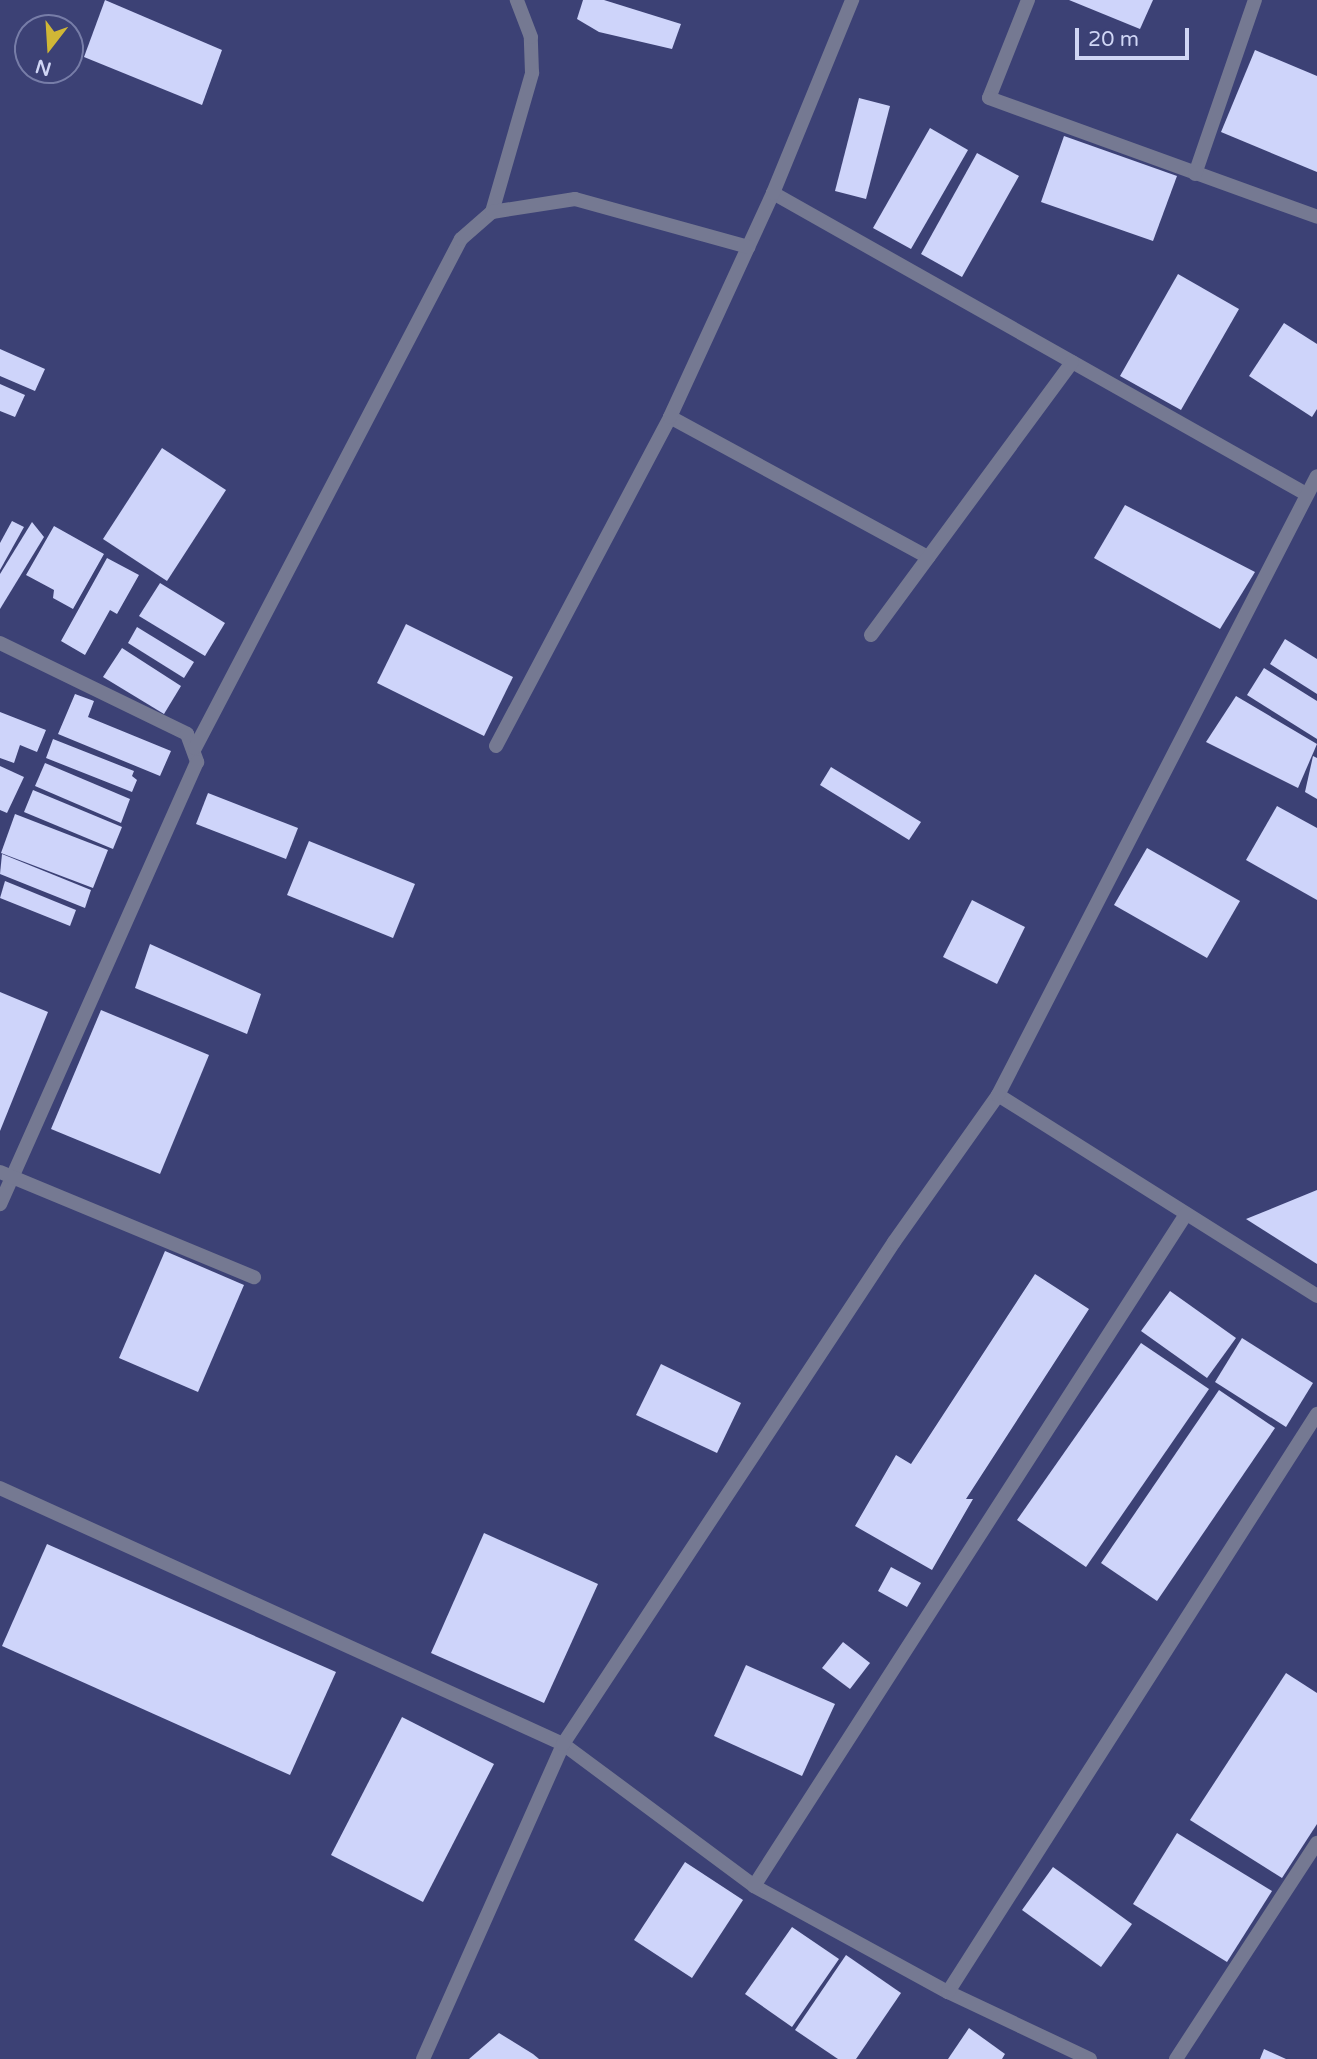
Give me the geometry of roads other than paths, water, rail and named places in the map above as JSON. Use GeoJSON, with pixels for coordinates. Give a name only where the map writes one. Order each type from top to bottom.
{"type":"FeatureCollection","features":[{"type":"Feature","properties":{"kind":"street"},"geometry":{"type":"LineString","coordinates":[[492,212],[532,73],[531,37],[517,0]]}},
{"type":"Feature","properties":{"kind":"street"},"geometry":{"type":"LineString","coordinates":[[496,746],[670,417],[773,193],[852,0]]}},
{"type":"Feature","properties":{"kind":"street"},"geometry":{"type":"LineString","coordinates":[[1028,0],[989,98],[1317,217]]}},
{"type":"Feature","properties":{"kind":"street"},"geometry":{"type":"LineString","coordinates":[[1195,174],[1255,0]]}},
{"type":"Feature","properties":{"kind":"street"},"geometry":{"type":"LineString","coordinates":[[773,193],[1306,494]]}},
{"type":"Feature","properties":{"kind":"street"},"geometry":{"type":"LineString","coordinates":[[0,1204],[6,1175],[192,781],[195,748],[461,239],[492,212],[575,199],[748,247]]}},
{"type":"Feature","properties":{"kind":"street"},"geometry":{"type":"LineString","coordinates":[[870,635],[1072,362]]}},
{"type":"Feature","properties":{"kind":"street"},"geometry":{"type":"LineString","coordinates":[[670,417],[928,557]]}},
{"type":"Feature","properties":{"kind":"street"},"geometry":{"type":"LineString","coordinates":[[423,2059],[563,1744],[894,1242],[998,1095],[1317,476]]}},
{"type":"Feature","properties":{"kind":"street"},"geometry":{"type":"LineString","coordinates":[[0,643],[187,734],[195,748]]}},
{"type":"Feature","properties":{"kind":"street"},"geometry":{"type":"LineString","coordinates":[[998,1095],[1317,1296]]}},
{"type":"Feature","properties":{"kind":"street"},"geometry":{"type":"LineString","coordinates":[[6,1175],[254,1276]]}},
{"type":"Feature","properties":{"kind":"street"},"geometry":{"type":"LineString","coordinates":[[754,1886],[1186,1214]]}},
{"type":"Feature","properties":{"kind":"street"},"geometry":{"type":"LineString","coordinates":[[948,1992],[1317,1414]]}},
{"type":"Feature","properties":{"kind":"street"},"geometry":{"type":"LineString","coordinates":[[0,1488],[563,1744],[754,1886],[948,1992],[1090,2059]]}},
{"type":"Feature","properties":{"kind":"street"},"geometry":{"type":"LineString","coordinates":[[1176,2059],[1317,1843]]}}]}
